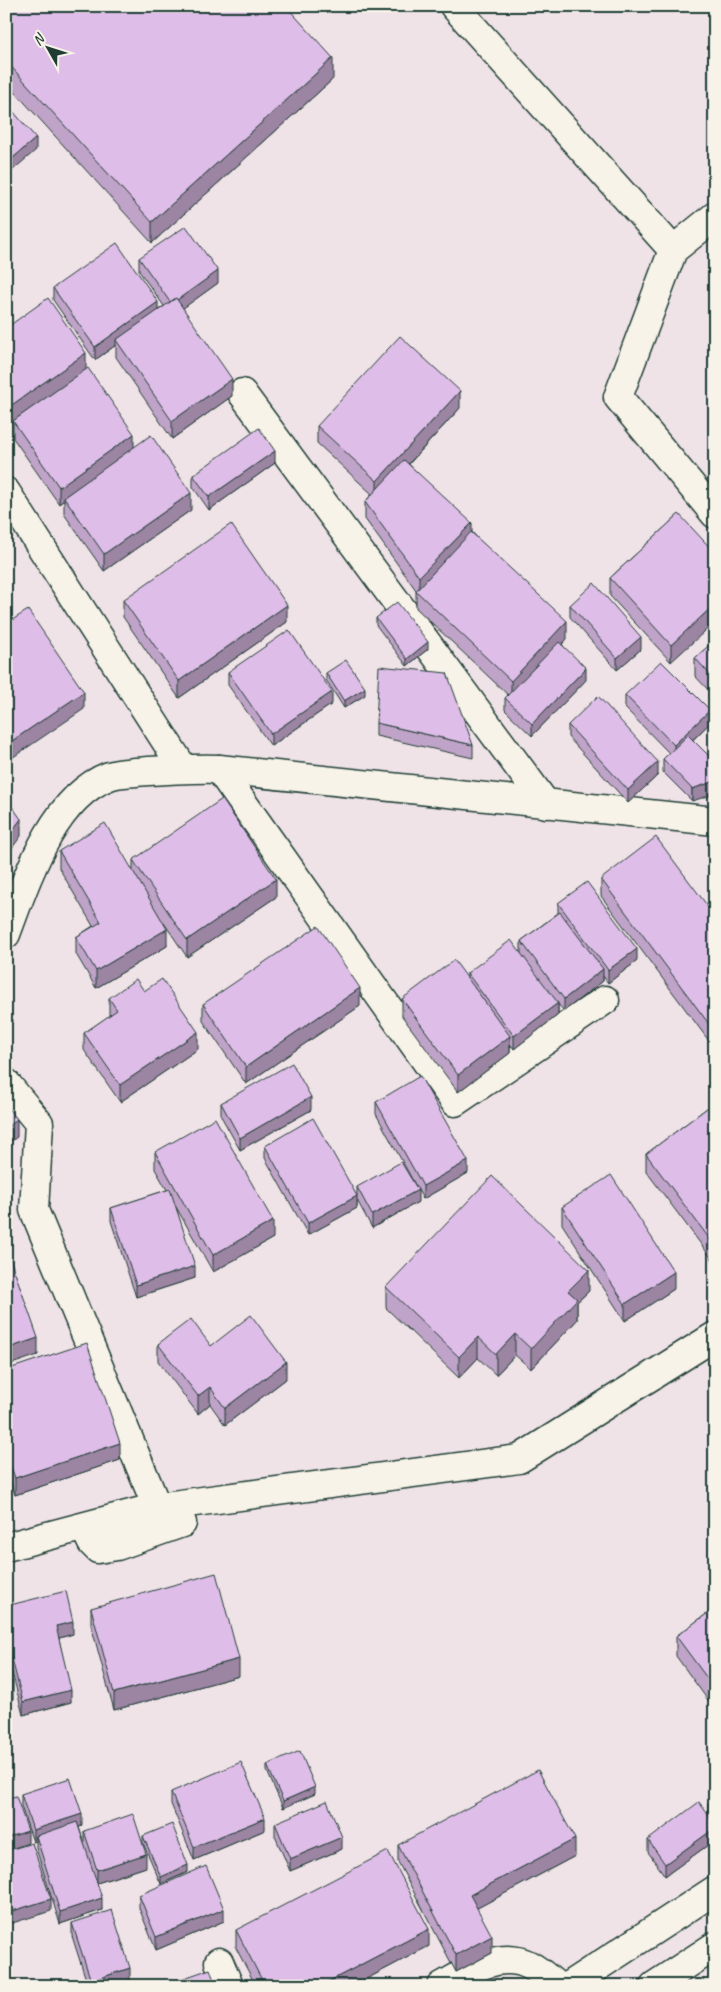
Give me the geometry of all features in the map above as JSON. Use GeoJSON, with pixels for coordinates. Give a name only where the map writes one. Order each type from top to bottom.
{"type":"FeatureCollection","features":[{"type":"Feature","properties":{"kind":"street"},"geometry":{"type":"LineString","coordinates":[[454,6],[673,250]]}},
{"type":"Feature","properties":{"kind":"street"},"geometry":{"type":"LineString","coordinates":[[715,216],[673,250],[618,397],[715,514]]}},
{"type":"Feature","properties":{"kind":"street"},"geometry":{"type":"LineString","coordinates":[[242,393],[546,804]]}},
{"type":"Feature","properties":{"kind":"street"},"geometry":{"type":"LineString","coordinates":[[6,492],[183,768]]}},
{"type":"Feature","properties":{"kind":"street"},"geometry":{"type":"LineString","coordinates":[[6,934],[33,864],[64,812],[84,790],[110,775],[183,768],[220,769],[715,821]]}},
{"type":"Feature","properties":{"kind":"street"},"geometry":{"type":"LineString","coordinates":[[220,769],[455,1102],[605,1000]]}},
{"type":"Feature","properties":{"kind":"street"},"geometry":{"type":"LineString","coordinates":[[6,1083],[40,1123],[34,1210],[157,1508]]}},
{"type":"Feature","properties":{"kind":"street"},"geometry":{"type":"LineString","coordinates":[[6,1547],[157,1508],[519,1459],[715,1336]]}},
{"type":"Feature","properties":{"kind":"street"},"geometry":{"type":"LineString","coordinates":[[84,1527],[92,1543],[98,1549],[117,1546],[182,1524]]}},
{"type":"Feature","properties":{"kind":"street"},"geometry":{"type":"LineString","coordinates":[[568,1986],[715,1890]]}},
{"type":"Feature","properties":{"kind":"street"},"geometry":{"type":"LineString","coordinates":[[654,1986],[715,1946]]}},
{"type":"Feature","properties":{"kind":"street"},"geometry":{"type":"LineString","coordinates":[[442,1986],[479,1965],[508,1960],[528,1965],[557,1986]]}},
{"type":"Feature","properties":{"kind":"building"},"geometry":{"type":"Polygon","coordinates":[[[6,6],[286,6],[333,58],[152,222],[6,61],[6,6]]]}},
{"type":"Feature","properties":{"kind":"building"},"geometry":{"type":"Polygon","coordinates":[[[6,103],[36,138],[6,164],[6,103]]]}},
{"type":"Feature","properties":{"kind":"building"},"geometry":{"type":"Polygon","coordinates":[[[186,226],[218,271],[177,300],[176,298],[170,302],[139,258],[186,226]]]}},
{"type":"Feature","properties":{"kind":"building"},"geometry":{"type":"Polygon","coordinates":[[[117,243],[158,302],[95,347],[53,288],[117,243]]]}},
{"type":"Feature","properties":{"kind":"building"},"geometry":{"type":"Polygon","coordinates":[[[48,298],[86,353],[6,409],[6,328],[48,298]]]}},
{"type":"Feature","properties":{"kind":"building"},"geometry":{"type":"Polygon","coordinates":[[[176,298],[232,379],[172,421],[116,340],[176,298]]]}},
{"type":"Feature","properties":{"kind":"building"},"geometry":{"type":"Polygon","coordinates":[[[400,336],[460,391],[377,481],[317,426],[400,336]]]}},
{"type":"Feature","properties":{"kind":"building"},"geometry":{"type":"Polygon","coordinates":[[[88,368],[134,434],[59,487],[13,421],[88,368]]]}},
{"type":"Feature","properties":{"kind":"building"},"geometry":{"type":"Polygon","coordinates":[[[259,428],[275,451],[209,497],[193,475],[259,428]]]}},
{"type":"Feature","properties":{"kind":"building"},"geometry":{"type":"Polygon","coordinates":[[[151,435],[191,493],[104,554],[64,497],[151,435]]]}},
{"type":"Feature","properties":{"kind":"building"},"geometry":{"type":"Polygon","coordinates":[[[404,460],[472,523],[419,577],[365,502],[404,460]]]}},
{"type":"Feature","properties":{"kind":"building"},"geometry":{"type":"Polygon","coordinates":[[[679,514],[715,553],[715,604],[671,645],[610,578],[679,514]]]}},
{"type":"Feature","properties":{"kind":"building"},"geometry":{"type":"Polygon","coordinates":[[[231,524],[287,605],[179,681],[123,600],[231,524]]]}},
{"type":"Feature","properties":{"kind":"building"},"geometry":{"type":"Polygon","coordinates":[[[471,532],[567,621],[511,681],[416,591],[471,532]]]}},
{"type":"Feature","properties":{"kind":"building"},"geometry":{"type":"Polygon","coordinates":[[[594,583],[641,637],[617,658],[570,605],[594,583]]]}},
{"type":"Feature","properties":{"kind":"building"},"geometry":{"type":"Polygon","coordinates":[[[397,602],[428,642],[407,659],[376,618],[397,602]]]}},
{"type":"Feature","properties":{"kind":"building"},"geometry":{"type":"Polygon","coordinates":[[[28,610],[84,692],[6,745],[6,624],[28,610]]]}},
{"type":"Feature","properties":{"kind":"building"},"geometry":{"type":"Polygon","coordinates":[[[289,630],[332,692],[271,734],[228,672],[289,630]]]}},
{"type":"Feature","properties":{"kind":"building"},"geometry":{"type":"Polygon","coordinates":[[[715,640],[715,680],[695,658],[715,640]]]}},
{"type":"Feature","properties":{"kind":"building"},"geometry":{"type":"Polygon","coordinates":[[[559,642],[586,668],[532,724],[505,698],[559,642]]]}},
{"type":"Feature","properties":{"kind":"building"},"geometry":{"type":"Polygon","coordinates":[[[346,660],[365,688],[344,701],[326,673],[346,660]]]}},
{"type":"Feature","properties":{"kind":"building"},"geometry":{"type":"Polygon","coordinates":[[[661,661],[710,710],[674,745],[625,695],[661,661]]]}},
{"type":"Feature","properties":{"kind":"building"},"geometry":{"type":"Polygon","coordinates":[[[379,666],[447,673],[473,745],[376,723],[379,666]]]}},
{"type":"Feature","properties":{"kind":"building"},"geometry":{"type":"Polygon","coordinates":[[[598,696],[658,762],[628,790],[568,725],[598,696]]]}},
{"type":"Feature","properties":{"kind":"building"},"geometry":{"type":"Polygon","coordinates":[[[688,735],[715,762],[715,781],[692,789],[663,759],[688,735]]]}},
{"type":"Feature","properties":{"kind":"building"},"geometry":{"type":"Polygon","coordinates":[[[6,798],[21,819],[6,838],[6,798]]]}},
{"type":"Feature","properties":{"kind":"building"},"geometry":{"type":"Polygon","coordinates":[[[222,799],[276,879],[187,940],[133,860],[222,799]]]}},
{"type":"Feature","properties":{"kind":"building"},"geometry":{"type":"Polygon","coordinates":[[[105,823],[167,929],[96,971],[76,937],[101,922],[59,851],[105,823]]]}},
{"type":"Feature","properties":{"kind":"building"},"geometry":{"type":"Polygon","coordinates":[[[656,837],[715,916],[715,1032],[601,879],[656,837]]]}},
{"type":"Feature","properties":{"kind":"building"},"geometry":{"type":"Polygon","coordinates":[[[587,882],[637,949],[608,970],[558,903],[587,882]]]}},
{"type":"Feature","properties":{"kind":"building"},"geometry":{"type":"Polygon","coordinates":[[[560,912],[603,969],[564,999],[521,941],[560,912]]]}},
{"type":"Feature","properties":{"kind":"building"},"geometry":{"type":"Polygon","coordinates":[[[318,926],[360,988],[246,1067],[203,1004],[318,926]]]}},
{"type":"Feature","properties":{"kind":"building"},"geometry":{"type":"Polygon","coordinates":[[[511,940],[558,1003],[514,1036],[467,973],[511,940]]]}},
{"type":"Feature","properties":{"kind":"building"},"geometry":{"type":"Polygon","coordinates":[[[454,960],[510,1036],[458,1075],[402,999],[454,960]]]}},
{"type":"Feature","properties":{"kind":"building"},"geometry":{"type":"Polygon","coordinates":[[[136,979],[144,991],[162,979],[198,1032],[120,1085],[84,1033],[117,1010],[109,998],[136,979]]]}},
{"type":"Feature","properties":{"kind":"building"},"geometry":{"type":"Polygon","coordinates":[[[292,1063],[311,1097],[240,1138],[221,1103],[292,1063]]]}},
{"type":"Feature","properties":{"kind":"building"},"geometry":{"type":"Polygon","coordinates":[[[420,1076],[468,1161],[423,1186],[376,1102],[420,1076]]]}},
{"type":"Feature","properties":{"kind":"building"},"geometry":{"type":"Polygon","coordinates":[[[715,1102],[715,1246],[646,1154],[715,1102]]]}},
{"type":"Feature","properties":{"kind":"building"},"geometry":{"type":"Polygon","coordinates":[[[6,1106],[17,1119],[6,1128],[6,1106]]]}},
{"type":"Feature","properties":{"kind":"building"},"geometry":{"type":"Polygon","coordinates":[[[215,1118],[273,1221],[213,1255],[155,1152],[215,1118]]]}},
{"type":"Feature","properties":{"kind":"building"},"geometry":{"type":"Polygon","coordinates":[[[313,1118],[357,1196],[308,1223],[265,1146],[313,1118]]]}},
{"type":"Feature","properties":{"kind":"building"},"geometry":{"type":"Polygon","coordinates":[[[401,1162],[418,1190],[372,1215],[357,1187],[401,1162]]]}},
{"type":"Feature","properties":{"kind":"building"},"geometry":{"type":"Polygon","coordinates":[[[611,1175],[674,1272],[625,1304],[562,1207],[611,1175]]]}},
{"type":"Feature","properties":{"kind":"building"},"geometry":{"type":"Polygon","coordinates":[[[492,1176],[589,1270],[568,1291],[577,1299],[531,1349],[515,1334],[496,1354],[478,1337],[459,1357],[386,1287],[492,1176]]]}},
{"type":"Feature","properties":{"kind":"building"},"geometry":{"type":"Polygon","coordinates":[[[170,1189],[195,1266],[136,1285],[111,1208],[170,1189]]]}},
{"type":"Feature","properties":{"kind":"building"},"geometry":{"type":"Polygon","coordinates":[[[6,1247],[38,1338],[6,1349],[6,1247]]]}},
{"type":"Feature","properties":{"kind":"building"},"geometry":{"type":"Polygon","coordinates":[[[251,1315],[286,1362],[225,1408],[210,1387],[198,1396],[158,1344],[191,1319],[211,1346],[251,1315]]]}},
{"type":"Feature","properties":{"kind":"building"},"geometry":{"type":"Polygon","coordinates":[[[87,1343],[120,1443],[15,1478],[6,1453],[6,1370],[87,1343]]]}},
{"type":"Feature","properties":{"kind":"building"},"geometry":{"type":"Polygon","coordinates":[[[216,1573],[239,1659],[114,1693],[91,1608],[216,1573]]]}},
{"type":"Feature","properties":{"kind":"building"},"geometry":{"type":"Polygon","coordinates":[[[66,1591],[73,1622],[56,1626],[71,1690],[23,1702],[6,1636],[6,1606],[66,1591]]]}},
{"type":"Feature","properties":{"kind":"building"},"geometry":{"type":"Polygon","coordinates":[[[715,1608],[715,1689],[676,1636],[715,1608]]]}},
{"type":"Feature","properties":{"kind":"building"},"geometry":{"type":"Polygon","coordinates":[[[6,1655],[13,1682],[6,1683],[6,1655]]]}},
{"type":"Feature","properties":{"kind":"building"},"geometry":{"type":"Polygon","coordinates":[[[300,1751],[315,1787],[283,1801],[267,1765],[300,1751]]]}},
{"type":"Feature","properties":{"kind":"building"},"geometry":{"type":"Polygon","coordinates":[[[241,1762],[265,1818],[194,1847],[171,1792],[241,1762]]]}},
{"type":"Feature","properties":{"kind":"building"},"geometry":{"type":"Polygon","coordinates":[[[538,1770],[575,1839],[470,1895],[492,1936],[456,1955],[398,1845],[538,1770]]]}},
{"type":"Feature","properties":{"kind":"building"},"geometry":{"type":"Polygon","coordinates":[[[70,1778],[82,1814],[33,1830],[21,1794],[70,1778]]]}},
{"type":"Feature","properties":{"kind":"building"},"geometry":{"type":"Polygon","coordinates":[[[16,1796],[28,1831],[6,1838],[6,1799],[16,1796]]]}},
{"type":"Feature","properties":{"kind":"building"},"geometry":{"type":"Polygon","coordinates":[[[715,1799],[715,1813],[708,1803],[715,1799]]]}},
{"type":"Feature","properties":{"kind":"building"},"geometry":{"type":"Polygon","coordinates":[[[327,1801],[342,1837],[290,1859],[275,1823],[327,1801]]]}},
{"type":"Feature","properties":{"kind":"building"},"geometry":{"type":"Polygon","coordinates":[[[699,1802],[715,1824],[715,1828],[665,1864],[648,1840],[699,1802]]]}},
{"type":"Feature","properties":{"kind":"building"},"geometry":{"type":"Polygon","coordinates":[[[133,1814],[146,1854],[97,1870],[84,1831],[133,1814]]]}},
{"type":"Feature","properties":{"kind":"building"},"geometry":{"type":"Polygon","coordinates":[[[77,1822],[102,1898],[60,1912],[36,1836],[77,1822]]]}},
{"type":"Feature","properties":{"kind":"building"},"geometry":{"type":"Polygon","coordinates":[[[172,1824],[188,1865],[161,1877],[143,1836],[172,1824]]]}},
{"type":"Feature","properties":{"kind":"building"},"geometry":{"type":"Polygon","coordinates":[[[32,1843],[51,1899],[6,1913],[6,1851],[32,1843]]]}},
{"type":"Feature","properties":{"kind":"building"},"geometry":{"type":"Polygon","coordinates":[[[388,1851],[429,1929],[320,1986],[265,1986],[236,1930],[388,1851]]]}},
{"type":"Feature","properties":{"kind":"building"},"geometry":{"type":"Polygon","coordinates":[[[206,1866],[224,1909],[156,1937],[139,1895],[206,1866]]]}},
{"type":"Feature","properties":{"kind":"building"},"geometry":{"type":"Polygon","coordinates":[[[112,1910],[130,1968],[91,1981],[72,1923],[112,1910]]]}},
{"type":"Feature","properties":{"kind":"building"},"geometry":{"type":"Polygon","coordinates":[[[210,1969],[216,1986],[161,1986],[210,1969]]]}}]}
